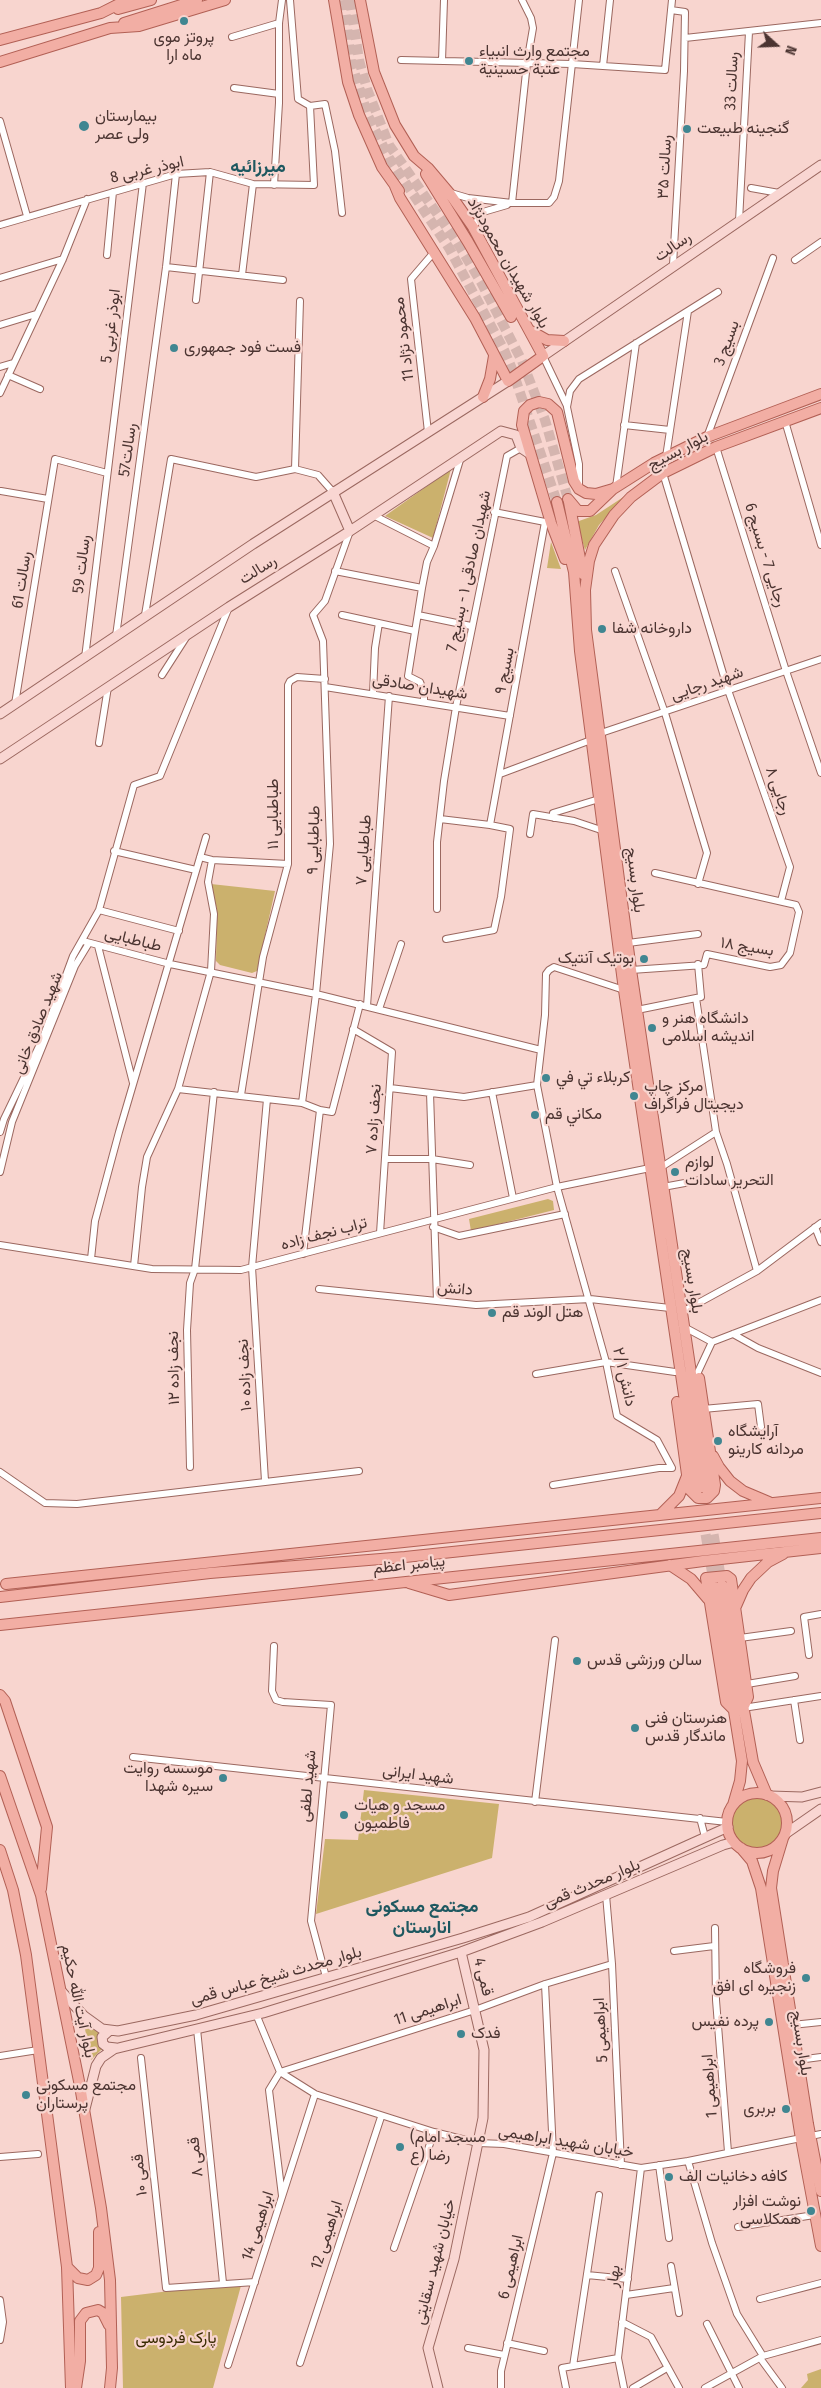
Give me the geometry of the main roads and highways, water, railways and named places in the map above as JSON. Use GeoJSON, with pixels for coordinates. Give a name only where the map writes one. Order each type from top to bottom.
{"type":"FeatureCollection","features":[{"type":"Feature","properties":{"kind":"main road"},"geometry":{"type":"LineString","coordinates":[[101,13],[127,0]]}},
{"type":"Feature","properties":{"kind":"main road"},"geometry":{"type":"LineString","coordinates":[[0,40],[151,0]]}},
{"type":"Feature","properties":{"kind":"main road"},"geometry":{"type":"LineString","coordinates":[[0,62],[197,0]]}},
{"type":"Feature","properties":{"kind":"main road"},"geometry":{"type":"LineString","coordinates":[[110,28],[139,26],[226,0]]}},
{"type":"Feature","properties":{"kind":"main road","name":"بلوار شهیدان محمودنژاد"},"geometry":{"type":"LineString","coordinates":[[360,0],[374,72],[395,125],[414,156],[449,192],[473,227],[544,356]]}},
{"type":"Feature","properties":{"kind":"main road"},"geometry":{"type":"LineString","coordinates":[[335,2],[348,82],[359,115],[382,167],[395,186],[421,216]]}},
{"type":"Feature","properties":{"kind":"main road"},"geometry":{"type":"LineString","coordinates":[[414,156],[468,242],[510,317]]}},
{"type":"Feature","properties":{"kind":"main road","name":"رسالت"},"geometry":{"type":"LineString","coordinates":[[544,356],[673,265],[821,165]]}},
{"type":"Feature","properties":{"kind":"main road"},"geometry":{"type":"LineString","coordinates":[[395,186],[400,198],[435,251],[475,318],[508,381],[544,356]]}},
{"type":"Feature","properties":{"kind":"main road"},"geometry":{"type":"LineString","coordinates":[[528,328],[547,340],[564,341]]}},
{"type":"Feature","properties":{"kind":"main road"},"geometry":{"type":"LineString","coordinates":[[483,397],[490,379],[494,356]]}},
{"type":"Feature","properties":{"kind":"main road","name":"رسالت"},"geometry":{"type":"LineString","coordinates":[[0,714],[85,658],[145,615],[508,381]]}},
{"type":"Feature","properties":{"kind":"main road","name":"بلوار بسیج"},"geometry":{"type":"LineString","coordinates":[[611,853],[604,831],[599,799],[580,652],[582,558],[568,499],[578,511],[590,511],[615,488],[666,457],[707,437],[821,394]]}},
{"type":"Feature","properties":{"kind":"main road"},"geometry":{"type":"LineString","coordinates":[[581,592],[551,523],[526,451],[522,415],[530,405],[543,402],[553,407],[557,412],[574,481],[579,489],[586,493],[596,494],[615,488]]}},
{"type":"Feature","properties":{"kind":"main road","name":"بلوار بسیج"},"geometry":{"type":"LineString","coordinates":[[613,868],[628,943],[637,1010],[655,1168],[677,1369],[702,1489],[694,1369],[684,1327],[663,1187],[655,1168],[624,990],[611,853],[601,733],[581,592],[594,545],[604,529],[631,497],[662,473],[716,447],[821,408]]}},
{"type":"Feature","properties":{"kind":"main road","name":"رسالت"},"geometry":{"type":"LineString","coordinates":[[0,759],[229,606],[350,531],[460,460],[501,431],[516,435],[526,451]]}},
{"type":"Feature","properties":{"kind":"main road"},"geometry":{"type":"LineString","coordinates":[[334,492],[350,531]]}},
{"type":"Feature","properties":{"kind":"main road"},"geometry":{"type":"LineString","coordinates":[[557,502],[574,572],[581,592]]}},
{"type":"Feature","properties":{"kind":"main road"},"geometry":{"type":"LineString","coordinates":[[677,1369],[687,1475],[690,1489],[694,1496],[702,1498],[711,1495],[715,1485],[703,1409],[694,1369]]}},
{"type":"Feature","properties":{"kind":"main road"},"geometry":{"type":"LineString","coordinates":[[709,1448],[719,1468],[730,1481],[743,1491],[772,1503]]}},
{"type":"Feature","properties":{"kind":"main road"},"geometry":{"type":"LineString","coordinates":[[660,1515],[679,1496],[687,1475]]}},
{"type":"Feature","properties":{"kind":"main road"},"geometry":{"type":"LineString","coordinates":[[6,1584],[821,1498]]}},
{"type":"Feature","properties":{"kind":"main road","name":"پیامبر اعظم"},"geometry":{"type":"LineString","coordinates":[[0,1597],[210,1573],[405,1557],[821,1513]]}},
{"type":"Feature","properties":{"kind":"main road"},"geometry":{"type":"LineString","coordinates":[[405,1557],[433,1538]]}},
{"type":"Feature","properties":{"kind":"main road","name":"پیامبر اعظم"},"geometry":{"type":"LineString","coordinates":[[0,1625],[404,1581],[702,1555],[821,1538]]}},
{"type":"Feature","properties":{"kind":"main road"},"geometry":{"type":"LineString","coordinates":[[404,1581],[449,1595],[670,1565],[702,1555],[821,1548]]}},
{"type":"Feature","properties":{"kind":"main road"},"geometry":{"type":"LineString","coordinates":[[736,1607],[743,1590],[751,1578],[768,1562],[789,1551]]}},
{"type":"Feature","properties":{"kind":"main road"},"geometry":{"type":"LineString","coordinates":[[210,1573],[217,1561]]}},
{"type":"Feature","properties":{"kind":"main road"},"geometry":{"type":"LineString","coordinates":[[670,1565],[691,1579],[709,1600]]}},
{"type":"Feature","properties":{"kind":"main road"},"geometry":{"type":"LineString","coordinates":[[739,1709],[726,1702],[706,1578],[727,1576],[731,1579],[747,1684],[748,1697],[739,1709],[742,1761],[740,1781],[728,1824],[737,1845],[750,1852],[768,1851],[784,1836],[821,1809]]}},
{"type":"Feature","properties":{"kind":"main road"},"geometry":{"type":"LineString","coordinates":[[718,1585],[739,1709],[753,1762],[768,1796],[784,1810],[787,1819],[784,1836]]}},
{"type":"Feature","properties":{"kind":"main road"},"geometry":{"type":"LineString","coordinates":[[2,1698],[47,1828],[41,1895]]}},
{"type":"Feature","properties":{"kind":"main road","name":"بلوار آیت الله حکیم"},"geometry":{"type":"LineString","coordinates":[[0,1776],[41,1895],[85,2113],[101,2208],[110,2280],[112,2340],[110,2388]]}},
{"type":"Feature","properties":{"kind":"main road"},"geometry":{"type":"LineString","coordinates":[[733,1805],[741,1798],[750,1794],[802,1797],[821,1792]]}},
{"type":"Feature","properties":{"kind":"main road","name":"بلوار محدث شیخ عباس قمی"},"geometry":{"type":"LineString","coordinates":[[110,2030],[196,2015],[463,1938],[529,1917],[705,1837],[728,1824]]}},
{"type":"Feature","properties":{"kind":"main road","name":"بلوار بسیج"},"geometry":{"type":"LineString","coordinates":[[784,1836],[773,1871],[771,1888],[798,2060],[805,2133]]}},
{"type":"Feature","properties":{"kind":"main road","name":"بلوار بسیج"},"geometry":{"type":"LineString","coordinates":[[737,1845],[752,1861],[761,1888],[808,2150],[814,2215],[821,2246]]}},
{"type":"Feature","properties":{"kind":"main road","name":"بلوار محدث قمی"},"geometry":{"type":"LineString","coordinates":[[461,1952],[542,1922],[606,1894],[737,1845]]}},
{"type":"Feature","properties":{"kind":"main road"},"geometry":{"type":"LineString","coordinates":[[0,1850],[13,1890],[26,1955],[67,2268],[72,2388]]}},
{"type":"Feature","properties":{"kind":"main road"},"geometry":{"type":"LineString","coordinates":[[0,1869],[13,1890]]}},
{"type":"Feature","properties":{"kind":"main road","name":"بلوار محدث شیخ عباس قمی"},"geometry":{"type":"LineString","coordinates":[[85,2113],[96,2066],[101,2058],[116,2048],[256,2014],[461,1952]]}},
{"type":"Feature","properties":{"kind":"main road","name":"قمی 4"},"geometry":{"type":"LineString","coordinates":[[461,1952],[484,2050],[483,2118],[478,2143]]}},
{"type":"Feature","properties":{"kind":"main road"},"geometry":{"type":"LineString","coordinates":[[62,1992],[84,2016],[102,2029],[110,2030]]}},
{"type":"Feature","properties":{"kind":"main road"},"geometry":{"type":"LineString","coordinates":[[110,2030],[102,2037],[103,2044],[108,2048],[116,2048]]}},
{"type":"Feature","properties":{"kind":"main road","name":"خیابان شهید سقایتی"},"geometry":{"type":"LineString","coordinates":[[438,2388],[428,2348],[454,2259],[478,2143]]}},
{"type":"Feature","properties":{"kind":"main road","name":"بلوار بسیج"},"geometry":{"type":"LineString","coordinates":[[808,2150],[821,2191]]}},
{"type":"Feature","properties":{"kind":"main road"},"geometry":{"type":"LineString","coordinates":[[67,2268],[78,2278],[88,2280],[96,2275],[101,2208]]}},
{"type":"Feature","properties":{"kind":"main road"},"geometry":{"type":"LineString","coordinates":[[76,2388],[80,2361],[80,2320],[86,2312],[92,2310],[103,2312],[108,2320],[112,2340]]}},
{"type":"Feature","properties":{"kind":"tunnel"},"geometry":{"type":"LineString","coordinates":[[344,0],[351,62],[368,116],[389,158],[449,248],[504,350],[557,502]]}},
{"type":"Feature","properties":{"kind":"tunnel"},"geometry":{"type":"LineString","coordinates":[[350,0],[359,60],[367,89],[389,145],[457,242],[481,282],[522,361],[545,420],[568,499]]}},
{"type":"Feature","properties":{"kind":"tunnel"},"geometry":{"type":"LineString","coordinates":[[698,1490],[714,1584]]}},
{"type":"Feature","properties":{"kind":"tunnel"},"geometry":{"type":"LineString","coordinates":[[706,1490],[722,1584]]}},
{"type":"Feature","properties":{"kind":"place","name":"پروتز موی ماه ارا"},"geometry":{"type":"Point","coordinates":[184,21]}},
{"type":"Feature","properties":{"kind":"place","name":"مجتمع وارث انبياء عتبة حسينية"},"geometry":{"type":"Point","coordinates":[469,61]}},
{"type":"Feature","properties":{"kind":"place","name":"بیمارستان ولی عصر"},"geometry":{"type":"Point","coordinates":[84,126]}},
{"type":"Feature","properties":{"kind":"place","name":"گنجینه طبیعت"},"geometry":{"type":"Point","coordinates":[687,129]}},
{"type":"Feature","properties":{"kind":"place","name":"فست فود جمهوری"},"geometry":{"type":"Point","coordinates":[174,348]}},
{"type":"Feature","properties":{"kind":"place","name":"داروخانه شفا"},"geometry":{"type":"Point","coordinates":[602,629]}},
{"type":"Feature","properties":{"kind":"place","name":"بوتیک آنتیک"},"geometry":{"type":"Point","coordinates":[644,959]}},
{"type":"Feature","properties":{"kind":"place","name":"دانشگاه هنر و اندیشه اسلامی"},"geometry":{"type":"Point","coordinates":[652,1028]}},
{"type":"Feature","properties":{"kind":"place","name":"كربلاء تي في"},"geometry":{"type":"Point","coordinates":[546,1078]}},
{"type":"Feature","properties":{"kind":"place","name":"مرکز چاپ دیجیتال فراگراف"},"geometry":{"type":"Point","coordinates":[634,1096]}},
{"type":"Feature","properties":{"kind":"place","name":"مكاني قم"},"geometry":{"type":"Point","coordinates":[535,1115]}},
{"type":"Feature","properties":{"kind":"place","name":"لوازم التحریر سادات"},"geometry":{"type":"Point","coordinates":[675,1172]}},
{"type":"Feature","properties":{"kind":"place","name":"هتل الوند قم"},"geometry":{"type":"Point","coordinates":[492,1313]}},
{"type":"Feature","properties":{"kind":"place","name":"آرایشگاه مردانه کارینو"},"geometry":{"type":"Point","coordinates":[718,1441]}},
{"type":"Feature","properties":{"kind":"place","name":"سالن ورزشی قدس"},"geometry":{"type":"Point","coordinates":[577,1661]}},
{"type":"Feature","properties":{"kind":"place","name":"هنرستان فنی ماندگار قدس"},"geometry":{"type":"Point","coordinates":[635,1728]}},
{"type":"Feature","properties":{"kind":"place","name":"موسسه روایت سیره شهدا"},"geometry":{"type":"Point","coordinates":[223,1778]}},
{"type":"Feature","properties":{"kind":"place","name":"مسجد و هیات فاطمیون"},"geometry":{"type":"Point","coordinates":[344,1815]}},
{"type":"Feature","properties":{"kind":"place","name":"فروشگاه زنجیره ای افق"},"geometry":{"type":"Point","coordinates":[806,1978]}},
{"type":"Feature","properties":{"kind":"place","name":"پرده نفیس"},"geometry":{"type":"Point","coordinates":[769,2022]}},
{"type":"Feature","properties":{"kind":"place","name":"فدک"},"geometry":{"type":"Point","coordinates":[461,2034]}},
{"type":"Feature","properties":{"kind":"place","name":"مجتمع مسکونی پرستاران"},"geometry":{"type":"Point","coordinates":[26,2095]}},
{"type":"Feature","properties":{"kind":"place","name":"بربری"},"geometry":{"type":"Point","coordinates":[786,2109]}},
{"type":"Feature","properties":{"kind":"place","name":"(مسجد امام رضا (ع"},"geometry":{"type":"Point","coordinates":[400,2147]}},
{"type":"Feature","properties":{"kind":"place","name":"کافه دخانیات الف"},"geometry":{"type":"Point","coordinates":[669,2177]}},
{"type":"Feature","properties":{"kind":"place","name":"نوشت افزار همکلاسی"},"geometry":{"type":"Point","coordinates":[811,2211]}},
{"type":"Feature","properties":{"kind":"district","name":"میرزائیه"},"geometry":{"type":"Point","coordinates":[258,167]}},
{"type":"Feature","properties":{"kind":"district","name":"مجتمع مسکونی انارستان"},"geometry":{"type":"Point","coordinates":[422,1917]}},
{"type":"Feature","properties":{"kind":"park label","name":"پارک فردوسی"},"geometry":{"type":"Point","coordinates":[176,2339]}}]}
